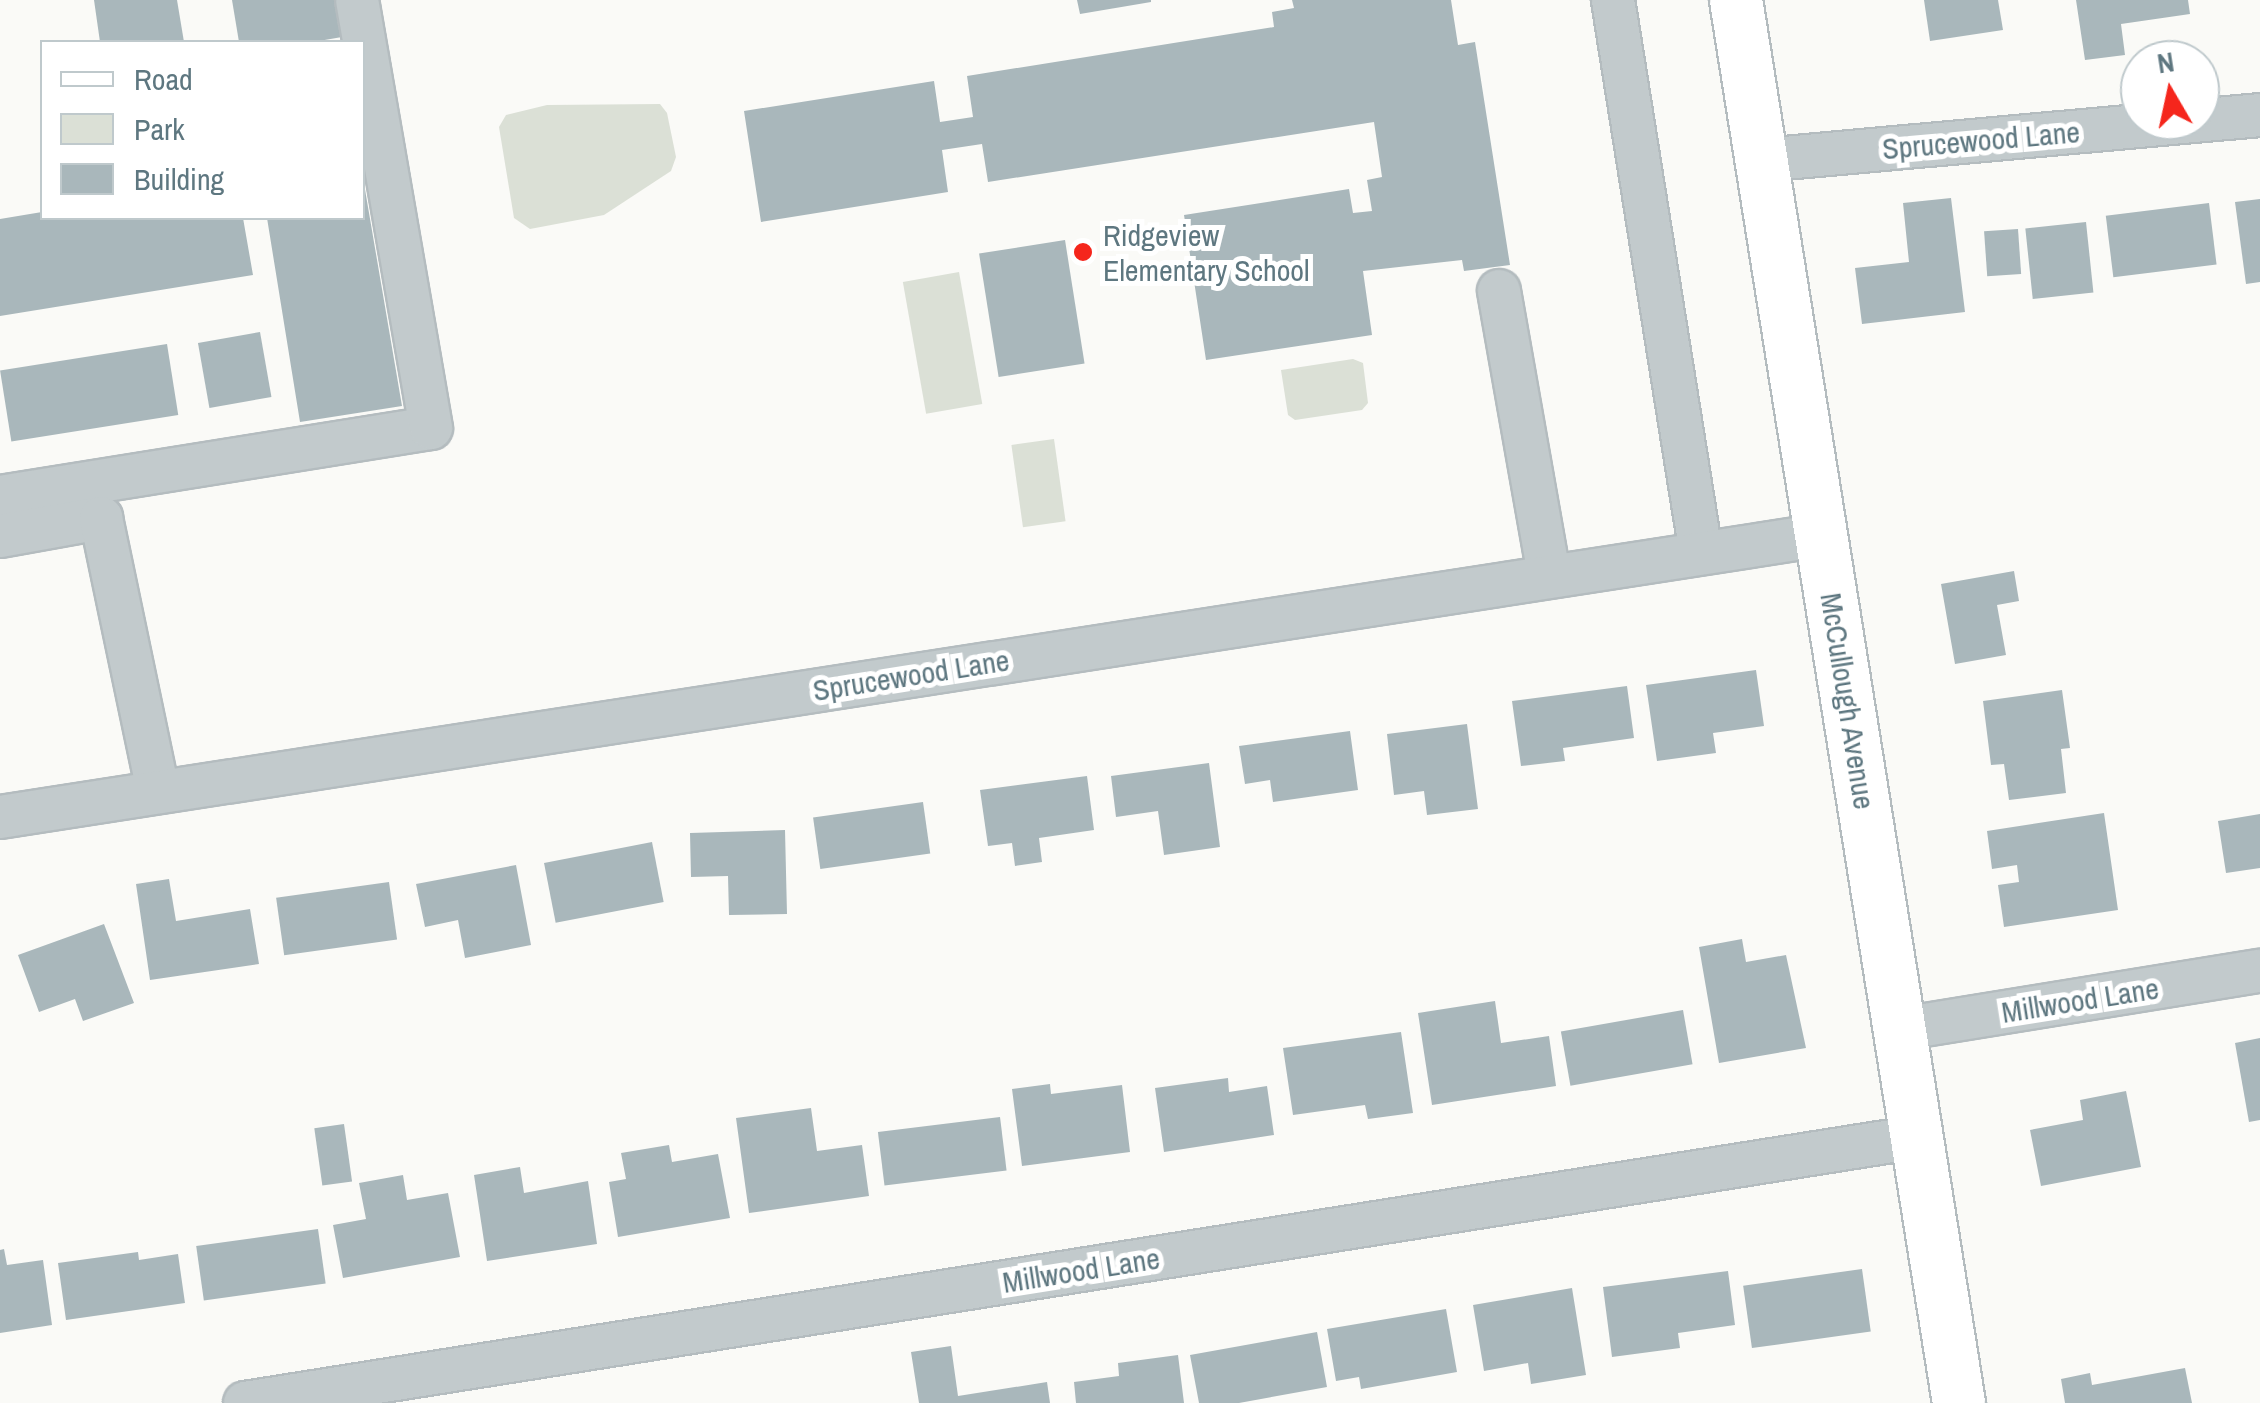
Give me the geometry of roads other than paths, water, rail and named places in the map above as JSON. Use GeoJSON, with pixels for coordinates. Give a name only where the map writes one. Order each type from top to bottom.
{"type":"FeatureCollection","features":[{"type":"Feature","properties":{"kind":"main road","name":"McCullough Avenue"},"geometry":{"type":"LineString","coordinates":[[1736,0],[1959,1403]]}},
{"type":"Feature","properties":{"kind":"street"},"geometry":{"type":"LineString","coordinates":[[357,0],[364,40]]}},
{"type":"Feature","properties":{"kind":"street"},"geometry":{"type":"LineString","coordinates":[[1613,0],[1700,553]]}},
{"type":"Feature","properties":{"kind":"street"},"geometry":{"type":"LineString","coordinates":[[0,497],[431,428],[365,46]]}},
{"type":"Feature","properties":{"kind":"street","name":"Sprucewood Lane"},"geometry":{"type":"LineString","coordinates":[[1762,160],[2260,115]]}},
{"type":"Feature","properties":{"kind":"street"},"geometry":{"type":"LineString","coordinates":[[1498,291],[1549,576]]}},
{"type":"Feature","properties":{"kind":"street"},"geometry":{"type":"LineString","coordinates":[[0,536],[100,518],[158,792]]}},
{"type":"Feature","properties":{"kind":"street","name":"Sprucewood Lane"},"geometry":{"type":"LineString","coordinates":[[0,817],[1821,534]]}},
{"type":"Feature","properties":{"kind":"street","name":"Millwood Lane"},"geometry":{"type":"LineString","coordinates":[[1900,1029],[2260,970]]}},
{"type":"Feature","properties":{"kind":"street","name":"Millwood Lane"},"geometry":{"type":"LineString","coordinates":[[246,1403],[1917,1137]]}},
{"type":"Feature","properties":{"kind":"place","name":"Ridgeview Elementary School"},"geometry":{"type":"Point","coordinates":[1083,252]}}]}
